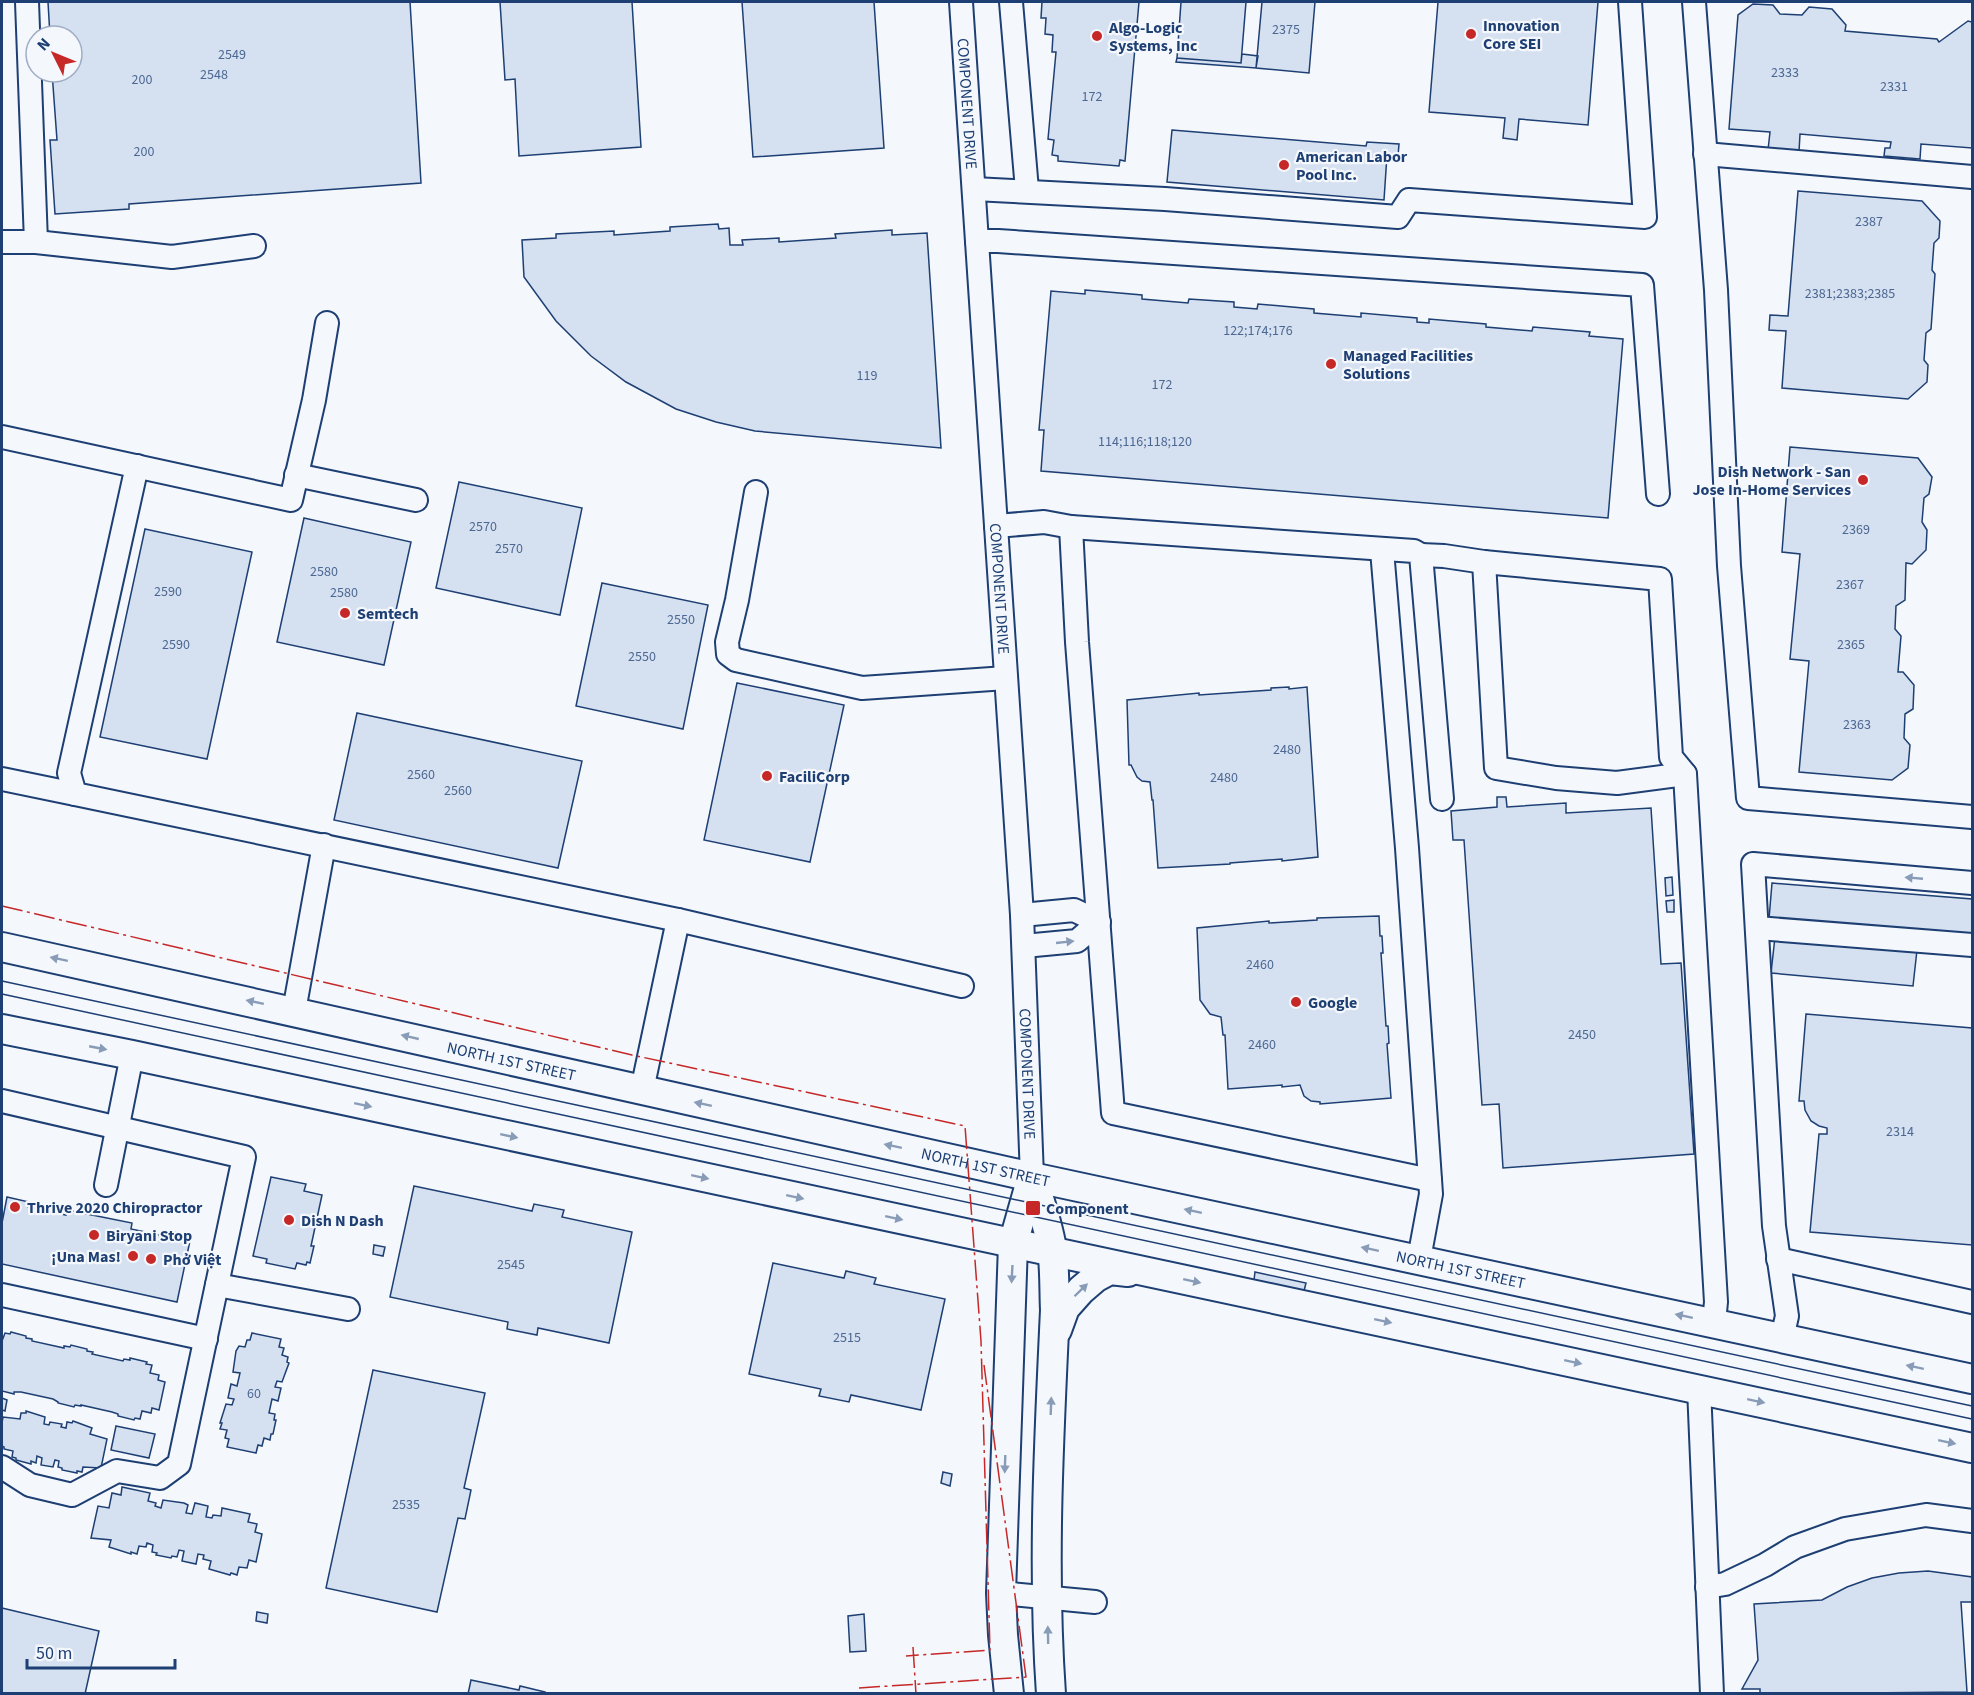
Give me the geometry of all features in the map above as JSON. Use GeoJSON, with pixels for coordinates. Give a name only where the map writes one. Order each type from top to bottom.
{"type":"FeatureCollection","features":[{"type":"Feature","properties":{"kind":"main road","name":"NORTH 1ST STREET"},"geometry":{"type":"LineString","coordinates":[[2,947],[1032,1177],[1972,1379]]}},
{"type":"Feature","properties":{"kind":"main road"},"geometry":{"type":"LineString","coordinates":[[2,1029],[1699,1388],[1972,1448]]}},
{"type":"Feature","properties":{"kind":"main road","name":"COMPONENT DRIVE"},"geometry":{"type":"LineString","coordinates":[[1009,1694],[1001,1593],[1013,1244],[1032,1177]]}},
{"type":"Feature","properties":{"kind":"main road","name":"COMPONENT DRIVE"},"geometry":{"type":"LineString","coordinates":[[1032,1177],[1046,1219],[1052,1251],[1054,1310],[1047,1519],[1047,1598],[1051,1694]]}},
{"type":"Feature","properties":{"kind":"main road"},"geometry":{"type":"LineString","coordinates":[[1053,1340],[1065,1308],[1095,1278],[1110,1270],[1158,1274]]}},
{"type":"Feature","properties":{"kind":"street"},"geometry":{"type":"LineString","coordinates":[[27,2],[36,242]]}},
{"type":"Feature","properties":{"kind":"street","name":"COMPONENT DRIVE"},"geometry":{"type":"LineString","coordinates":[[961,2],[1024,946],[1032,1177]]}},
{"type":"Feature","properties":{"kind":"street"},"geometry":{"type":"LineString","coordinates":[[1011,2],[1027,190]]}},
{"type":"Feature","properties":{"kind":"street"},"geometry":{"type":"LineString","coordinates":[[974,189],[1027,190],[1398,217],[1409,200],[1645,217],[1630,2]]}},
{"type":"Feature","properties":{"kind":"street"},"geometry":{"type":"LineString","coordinates":[[1694,2],[1716,290],[1729,566],[1748,798],[1972,817]]}},
{"type":"Feature","properties":{"kind":"street"},"geometry":{"type":"LineString","coordinates":[[1705,154],[1972,177]]}},
{"type":"Feature","properties":{"kind":"street"},"geometry":{"type":"LineString","coordinates":[[977,241],[1642,285],[1658,494]]}},
{"type":"Feature","properties":{"kind":"street"},"geometry":{"type":"LineString","coordinates":[[2,242],[36,242],[172,257],[255,246]]}},
{"type":"Feature","properties":{"kind":"street"},"geometry":{"type":"LineString","coordinates":[[2,437],[291,500],[314,400],[327,323]]}},
{"type":"Feature","properties":{"kind":"street"},"geometry":{"type":"LineString","coordinates":[[75,794],[69,772],[137,466]]}},
{"type":"Feature","properties":{"kind":"street"},"geometry":{"type":"LineString","coordinates":[[296,475],[416,500]]}},
{"type":"Feature","properties":{"kind":"street"},"geometry":{"type":"LineString","coordinates":[[756,492],[737,600],[727,642],[728,654],[736,660],[862,688],[1005,678]]}},
{"type":"Feature","properties":{"kind":"street"},"geometry":{"type":"LineString","coordinates":[[996,526],[1044,522],[1071,527],[1414,551],[1421,555],[1660,579],[1671,757],[1685,774],[1716,1302],[1714,1322]]}},
{"type":"Feature","properties":{"kind":"street"},"geometry":{"type":"LineString","coordinates":[[1071,527],[1076,631],[1113,1113],[1430,1179]]}},
{"type":"Feature","properties":{"kind":"street"},"geometry":{"type":"LineString","coordinates":[[1382,550],[1407,848],[1431,1194],[1419,1259]]}},
{"type":"Feature","properties":{"kind":"street"},"geometry":{"type":"LineString","coordinates":[[1421,555],[1442,799]]}},
{"type":"Feature","properties":{"kind":"street"},"geometry":{"type":"LineString","coordinates":[[1484,562],[1496,768],[1556,778],[1617,783],[1685,774]]}},
{"type":"Feature","properties":{"kind":"street"},"geometry":{"type":"LineString","coordinates":[[2,779],[678,920],[962,986]]}},
{"type":"Feature","properties":{"kind":"street"},"geometry":{"type":"LineString","coordinates":[[294,1011],[324,845]]}},
{"type":"Feature","properties":{"kind":"street"},"geometry":{"type":"LineString","coordinates":[[1782,1338],[1787,1316],[1774,1226],[1753,864],[1972,883]]}},
{"type":"Feature","properties":{"kind":"street"},"geometry":{"type":"LineString","coordinates":[[1022,915],[1074,910],[1099,922]]}},
{"type":"Feature","properties":{"kind":"street"},"geometry":{"type":"LineString","coordinates":[[642,1090],[678,920]]}},
{"type":"Feature","properties":{"kind":"street"},"geometry":{"type":"LineString","coordinates":[[1024,946],[1077,941],[1099,922]]}},
{"type":"Feature","properties":{"kind":"street"},"geometry":{"type":"LineString","coordinates":[[1757,928],[1972,945]]}},
{"type":"Feature","properties":{"kind":"street"},"geometry":{"type":"LineString","coordinates":[[106,1185],[132,1055]]}},
{"type":"Feature","properties":{"kind":"street"},"geometry":{"type":"LineString","coordinates":[[2,1101],[244,1157],[179,1464],[160,1478],[117,1471],[72,1495],[30,1485],[2,1467]]}},
{"type":"Feature","properties":{"kind":"street"},"geometry":{"type":"LineString","coordinates":[[1778,1259],[1972,1302]]}},
{"type":"Feature","properties":{"kind":"street"},"geometry":{"type":"LineString","coordinates":[[217,1285],[348,1309]]}},
{"type":"Feature","properties":{"kind":"street"},"geometry":{"type":"LineString","coordinates":[[2,1295],[206,1339]]}},
{"type":"Feature","properties":{"kind":"street"},"geometry":{"type":"LineString","coordinates":[[1699,1388],[1712,1694]]}},
{"type":"Feature","properties":{"kind":"street"},"geometry":{"type":"LineString","coordinates":[[1707,1587],[1725,1584],[1765,1566],[1795,1548],[1845,1529],[1926,1515],[1972,1521]]}},
{"type":"Feature","properties":{"kind":"street"},"geometry":{"type":"LineString","coordinates":[[1001,1593],[1095,1602]]}},
{"type":"Feature","properties":{"kind":"building"},"geometry":{"type":"Polygon","coordinates":[[[48,2],[410,2],[421,183],[129,204],[129,209],[55,214],[50,140],[57,140],[53,84],[84,84],[84,24],[49,24],[48,2]]]}},
{"type":"Feature","properties":{"kind":"building"},"geometry":{"type":"Polygon","coordinates":[[[500,2],[632,2],[641,147],[519,156],[515,79],[505,80],[500,2]]]}},
{"type":"Feature","properties":{"kind":"building"},"geometry":{"type":"Polygon","coordinates":[[[742,2],[874,2],[884,148],[753,157],[742,2]]]}},
{"type":"Feature","properties":{"kind":"building"},"geometry":{"type":"Polygon","coordinates":[[[1042,2],[1139,2],[1125,161],[1120,160],[1119,166],[1058,161],[1058,156],[1052,155],[1054,140],[1048,139],[1056,52],[1052,52],[1053,35],[1045,34],[1046,18],[1041,18],[1042,2]]]}},
{"type":"Feature","properties":{"kind":"building"},"geometry":{"type":"Polygon","coordinates":[[[1181,2],[1246,2],[1241,63],[1177,58],[1181,2]]]}},
{"type":"Feature","properties":{"kind":"building"},"geometry":{"type":"Polygon","coordinates":[[[1262,2],[1315,2],[1309,73],[1256,68],[1262,2]]]}},
{"type":"Feature","properties":{"kind":"building"},"geometry":{"type":"Polygon","coordinates":[[[1438,2],[1598,2],[1588,125],[1519,119],[1517,140],[1503,138],[1505,118],[1429,112],[1438,2]]]}},
{"type":"Feature","properties":{"kind":"building"},"geometry":{"type":"Polygon","coordinates":[[[1753,4],[1773,5],[1780,14],[1802,15],[1809,7],[1832,9],[1846,25],[1845,31],[1937,39],[1939,42],[1968,21],[1972,22],[1972,148],[1921,144],[1920,159],[1884,156],[1885,148],[1890,148],[1891,142],[1800,134],[1799,152],[1768,150],[1770,132],[1729,129],[1738,15],[1753,4]]]}},
{"type":"Feature","properties":{"kind":"building"},"geometry":{"type":"Polygon","coordinates":[[[1242,54],[1258,56],[1256,68],[1176,62],[1177,58],[1241,63],[1242,54]]]}},
{"type":"Feature","properties":{"kind":"building"},"geometry":{"type":"Polygon","coordinates":[[[1172,130],[1366,146],[1367,142],[1399,144],[1398,156],[1387,155],[1384,200],[1167,182],[1172,130]]]}},
{"type":"Feature","properties":{"kind":"building"},"geometry":{"type":"Polygon","coordinates":[[[1798,191],[1922,201],[1940,221],[1939,238],[1934,243],[1932,270],[1935,274],[1931,329],[1926,333],[1924,360],[1928,365],[1927,382],[1908,399],[1782,388],[1786,331],[1769,330],[1770,315],[1788,316],[1798,191]]]}},
{"type":"Feature","properties":{"kind":"building"},"geometry":{"type":"Polygon","coordinates":[[[718,224],[719,229],[729,228],[730,245],[743,245],[742,240],[779,238],[779,242],[836,238],[835,234],[892,230],[892,235],[927,233],[941,448],[755,431],[676,409],[626,382],[591,356],[556,321],[524,277],[522,240],[556,238],[556,234],[614,231],[614,235],[670,231],[670,227],[718,224]]]}},
{"type":"Feature","properties":{"kind":"building"},"geometry":{"type":"Polygon","coordinates":[[[1085,290],[1142,295],[1142,299],[1188,303],[1189,299],[1234,302],[1234,307],[1257,309],[1258,304],[1314,309],[1314,313],[1361,317],[1361,313],[1417,318],[1417,322],[1429,323],[1429,319],[1532,331],[1533,327],[1590,332],[1589,336],[1623,339],[1608,518],[1041,471],[1044,430],[1039,430],[1051,291],[1085,294],[1085,290]]]}},
{"type":"Feature","properties":{"kind":"building"},"geometry":{"type":"Polygon","coordinates":[[[1790,447],[1918,458],[1932,477],[1929,494],[1924,498],[1922,522],[1927,530],[1926,550],[1912,564],[1906,563],[1905,600],[1896,606],[1895,629],[1901,636],[1898,672],[1903,672],[1914,685],[1913,709],[1905,714],[1904,738],[1910,745],[1908,768],[1892,780],[1799,772],[1809,661],[1790,659],[1800,554],[1782,552],[1790,447]]]}},
{"type":"Feature","properties":{"kind":"building"},"geometry":{"type":"Polygon","coordinates":[[[459,482],[582,508],[560,615],[436,588],[459,482]]]}},
{"type":"Feature","properties":{"kind":"building"},"geometry":{"type":"Polygon","coordinates":[[[304,518],[411,542],[384,665],[277,642],[304,518]]]}},
{"type":"Feature","properties":{"kind":"building"},"geometry":{"type":"Polygon","coordinates":[[[145,529],[252,552],[207,759],[100,737],[145,529]]]}},
{"type":"Feature","properties":{"kind":"building"},"geometry":{"type":"Polygon","coordinates":[[[602,583],[708,605],[683,729],[576,706],[602,583]]]}},
{"type":"Feature","properties":{"kind":"building"},"geometry":{"type":"Polygon","coordinates":[[[737,683],[844,705],[810,862],[704,840],[737,683]]]}},
{"type":"Feature","properties":{"kind":"building"},"geometry":{"type":"Polygon","coordinates":[[[1289,687],[1289,689],[1307,687],[1318,857],[1158,868],[1150,782],[1142,781],[1137,777],[1129,765],[1127,700],[1289,687]]]}},
{"type":"Feature","properties":{"kind":"building"},"geometry":{"type":"Polygon","coordinates":[[[357,713],[582,761],[558,868],[334,820],[357,713]]]}},
{"type":"Feature","properties":{"kind":"building"},"geometry":{"type":"Polygon","coordinates":[[[1497,797],[1506,797],[1507,807],[1566,803],[1566,813],[1651,808],[1661,964],[1681,963],[1694,1154],[1503,1168],[1499,1104],[1482,1105],[1464,840],[1453,840],[1451,811],[1497,807],[1497,797]]]}},
{"type":"Feature","properties":{"kind":"building"},"geometry":{"type":"Polygon","coordinates":[[[1672,877],[1673,895],[1666,896],[1665,878],[1672,877]]]}},
{"type":"Feature","properties":{"kind":"building"},"geometry":{"type":"Polygon","coordinates":[[[1772,883],[1972,899],[1972,935],[1769,919],[1772,883]]]}},
{"type":"Feature","properties":{"kind":"building"},"geometry":{"type":"Polygon","coordinates":[[[1674,900],[1674,912],[1667,912],[1666,901],[1674,900]]]}},
{"type":"Feature","properties":{"kind":"building"},"geometry":{"type":"Polygon","coordinates":[[[1379,916],[1391,1098],[1320,1104],[1304,1096],[1300,1085],[1228,1089],[1225,1035],[1223,1035],[1221,1017],[1210,1014],[1200,1000],[1197,928],[1269,921],[1269,923],[1317,920],[1317,918],[1379,916]]]}},
{"type":"Feature","properties":{"kind":"building"},"geometry":{"type":"Polygon","coordinates":[[[1775,937],[1917,950],[1913,986],[1771,973],[1775,937]]]}},
{"type":"Feature","properties":{"kind":"building"},"geometry":{"type":"Polygon","coordinates":[[[1806,1014],[1972,1028],[1972,1245],[1810,1232],[1819,1134],[1827,1134],[1827,1128],[1811,1121],[1805,1110],[1804,1101],[1799,1101],[1806,1014]]]}},
{"type":"Feature","properties":{"kind":"building","name":"Dish N Dash"},"geometry":{"type":"Polygon","coordinates":[[[271,1177],[306,1184],[304,1191],[322,1195],[311,1246],[314,1246],[310,1263],[307,1262],[306,1265],[297,1263],[295,1269],[266,1263],[267,1259],[253,1256],[271,1177]]]}},
{"type":"Feature","properties":{"kind":"building"},"geometry":{"type":"Polygon","coordinates":[[[414,1186],[532,1211],[534,1204],[564,1210],[562,1217],[632,1232],[609,1343],[538,1328],[537,1335],[507,1329],[508,1322],[390,1297],[414,1186]]]}},
{"type":"Feature","properties":{"kind":"building"},"geometry":{"type":"Polygon","coordinates":[[[7,1197],[29,1202],[28,1207],[66,1215],[67,1210],[132,1223],[131,1229],[169,1237],[170,1231],[191,1236],[177,1302],[2,1264],[2,1223],[7,1197]]]}},
{"type":"Feature","properties":{"kind":"building"},"geometry":{"type":"Polygon","coordinates":[[[374,1245],[385,1247],[383,1256],[373,1254],[374,1245]]]}},
{"type":"Feature","properties":{"kind":"building"},"geometry":{"type":"Polygon","coordinates":[[[773,1263],[844,1278],[846,1271],[876,1278],[874,1284],[945,1299],[921,1410],[851,1395],[849,1402],[819,1396],[821,1389],[749,1374],[773,1263]]]}},
{"type":"Feature","properties":{"kind":"building"},"geometry":{"type":"Polygon","coordinates":[[[1255,1272],[1306,1283],[1304,1291],[1254,1280],[1255,1272]]]}},
{"type":"Feature","properties":{"kind":"building"},"geometry":{"type":"Polygon","coordinates":[[[11,1332],[26,1336],[32,1341],[64,1348],[64,1346],[70,1347],[71,1345],[87,1349],[93,1352],[92,1354],[123,1361],[124,1359],[130,1360],[130,1358],[147,1362],[146,1364],[152,1365],[150,1373],[159,1375],[158,1380],[165,1382],[159,1410],[152,1408],[151,1413],[142,1411],[140,1419],[135,1418],[134,1420],[81,1405],[74,1407],[58,1403],[53,1399],[21,1392],[14,1392],[14,1394],[2,1391],[2,1341],[5,1333],[10,1334],[11,1332]]]}},
{"type":"Feature","properties":{"kind":"building"},"geometry":{"type":"Polygon","coordinates":[[[252,1333],[281,1339],[279,1347],[284,1348],[282,1355],[288,1357],[287,1362],[289,1363],[282,1382],[277,1381],[275,1387],[281,1388],[278,1401],[272,1399],[269,1413],[275,1414],[274,1420],[276,1420],[273,1434],[270,1440],[264,1438],[262,1446],[258,1445],[256,1453],[227,1447],[229,1439],[225,1438],[227,1430],[220,1429],[226,1404],[232,1405],[234,1399],[228,1398],[231,1384],[237,1386],[240,1373],[233,1372],[236,1351],[239,1346],[245,1347],[252,1333]]]}},
{"type":"Feature","properties":{"kind":"building"},"geometry":{"type":"Polygon","coordinates":[[[373,1370],[485,1393],[464,1488],[471,1490],[465,1519],[458,1518],[437,1612],[326,1588],[373,1370]]]}},
{"type":"Feature","properties":{"kind":"building"},"geometry":{"type":"Polygon","coordinates":[[[2,1398],[7,1400],[5,1411],[2,1410],[2,1398]]]}},
{"type":"Feature","properties":{"kind":"building"},"geometry":{"type":"Polygon","coordinates":[[[26,1411],[45,1417],[44,1424],[49,1425],[50,1422],[62,1424],[61,1427],[66,1428],[67,1422],[72,1423],[73,1421],[92,1428],[90,1434],[107,1439],[101,1468],[83,1467],[82,1472],[77,1471],[77,1473],[62,1470],[58,1467],[59,1461],[55,1460],[53,1467],[41,1465],[42,1458],[37,1456],[36,1463],[31,1461],[31,1464],[12,1457],[13,1451],[4,1449],[2,1446],[3,1417],[20,1419],[21,1413],[26,1413],[26,1411]]]}},
{"type":"Feature","properties":{"kind":"building"},"geometry":{"type":"Polygon","coordinates":[[[116,1426],[155,1434],[149,1458],[111,1450],[116,1426]]]}},
{"type":"Feature","properties":{"kind":"building"},"geometry":{"type":"Polygon","coordinates":[[[943,1472],[952,1474],[950,1486],[941,1483],[943,1472]]]}},
{"type":"Feature","properties":{"kind":"building"},"geometry":{"type":"Polygon","coordinates":[[[122,1487],[150,1493],[148,1501],[156,1503],[155,1506],[161,1508],[163,1500],[184,1503],[188,1505],[186,1513],[192,1514],[195,1503],[208,1506],[206,1517],[212,1518],[213,1515],[221,1516],[222,1508],[250,1514],[248,1522],[257,1524],[255,1532],[262,1534],[256,1562],[249,1560],[247,1568],[239,1567],[237,1575],[231,1573],[230,1575],[209,1569],[211,1561],[203,1559],[204,1555],[198,1554],[196,1564],[182,1561],[184,1551],[179,1550],[177,1557],[172,1556],[171,1558],[156,1555],[157,1553],[152,1552],[153,1545],[147,1543],[146,1547],[139,1546],[137,1554],[131,1552],[131,1554],[109,1547],[111,1540],[91,1538],[98,1506],[109,1508],[112,1493],[121,1495],[122,1487]]]}},
{"type":"Feature","properties":{"kind":"building"},"geometry":{"type":"Polygon","coordinates":[[[1928,1571],[1972,1577],[1972,1602],[1961,1602],[1967,1692],[1760,1694],[1760,1689],[1742,1689],[1758,1660],[1754,1604],[1822,1600],[1847,1587],[1872,1578],[1928,1571]]]}},
{"type":"Feature","properties":{"kind":"building"},"geometry":{"type":"Polygon","coordinates":[[[2,1608],[99,1631],[85,1694],[2,1694],[2,1608]]]}},
{"type":"Feature","properties":{"kind":"building"},"geometry":{"type":"Polygon","coordinates":[[[257,1612],[268,1614],[267,1623],[256,1621],[257,1612]]]}},
{"type":"Feature","properties":{"kind":"building"},"geometry":{"type":"Polygon","coordinates":[[[864,1614],[866,1651],[850,1652],[848,1616],[864,1614]]]}},
{"type":"Feature","properties":{"kind":"building"},"geometry":{"type":"Polygon","coordinates":[[[471,1680],[519,1690],[520,1686],[545,1692],[544,1694],[468,1694],[471,1680]]]}},
{"type":"Feature","properties":{"kind":"tram line"},"geometry":{"type":"LineString","coordinates":[[2,981],[1972,1406]]}},
{"type":"Feature","properties":{"kind":"tram line"},"geometry":{"type":"LineString","coordinates":[[2,994],[1972,1419]]}},
{"type":"Feature","properties":{"kind":"power"},"geometry":{"type":"LineString","coordinates":[[2,906],[632,1055],[965,1126],[981,1341],[990,1650],[906,1656]]}},
{"type":"Feature","properties":{"kind":"power"},"geometry":{"type":"LineString","coordinates":[[859,1688],[1026,1677],[984,1365]]}},
{"type":"Feature","properties":{"kind":"power"},"geometry":{"type":"LineString","coordinates":[[913,1647],[916,1694]]}},
{"type":"Feature","properties":{"kind":"place","name":"Innovation Core SEI"},"geometry":{"type":"Point","coordinates":[1471,34]}},
{"type":"Feature","properties":{"kind":"place","name":"Algo-Logic Systems, Inc"},"geometry":{"type":"Point","coordinates":[1097,36]}},
{"type":"Feature","properties":{"kind":"place","name":"American Labor Pool Inc."},"geometry":{"type":"Point","coordinates":[1284,165]}},
{"type":"Feature","properties":{"kind":"place","name":"Managed Facilities Solutions"},"geometry":{"type":"Point","coordinates":[1331,364]}},
{"type":"Feature","properties":{"kind":"place","name":"Dish Network - San Jose In-Home Services"},"geometry":{"type":"Point","coordinates":[1863,480]}},
{"type":"Feature","properties":{"kind":"place","name":"Semtech"},"geometry":{"type":"Point","coordinates":[345,613]}},
{"type":"Feature","properties":{"kind":"place","name":"FaciliCorp"},"geometry":{"type":"Point","coordinates":[767,776]}},
{"type":"Feature","properties":{"kind":"place","name":"Google"},"geometry":{"type":"Point","coordinates":[1296,1002]}},
{"type":"Feature","properties":{"kind":"place","name":"Thrive 2020 Chiropractor"},"geometry":{"type":"Point","coordinates":[15,1207]}},
{"type":"Feature","properties":{"kind":"place","name":"Component"},"geometry":{"type":"Point","coordinates":[1033,1208]}},
{"type":"Feature","properties":{"kind":"place","name":"Dish N Dash"},"geometry":{"type":"Point","coordinates":[289,1220]}},
{"type":"Feature","properties":{"kind":"place","name":"Biryani Stop"},"geometry":{"type":"Point","coordinates":[94,1235]}},
{"type":"Feature","properties":{"kind":"place","name":"¡Una Mas!"},"geometry":{"type":"Point","coordinates":[133,1256]}},
{"type":"Feature","properties":{"kind":"place","name":"Phở Việt"},"geometry":{"type":"Point","coordinates":[151,1259]}}]}
